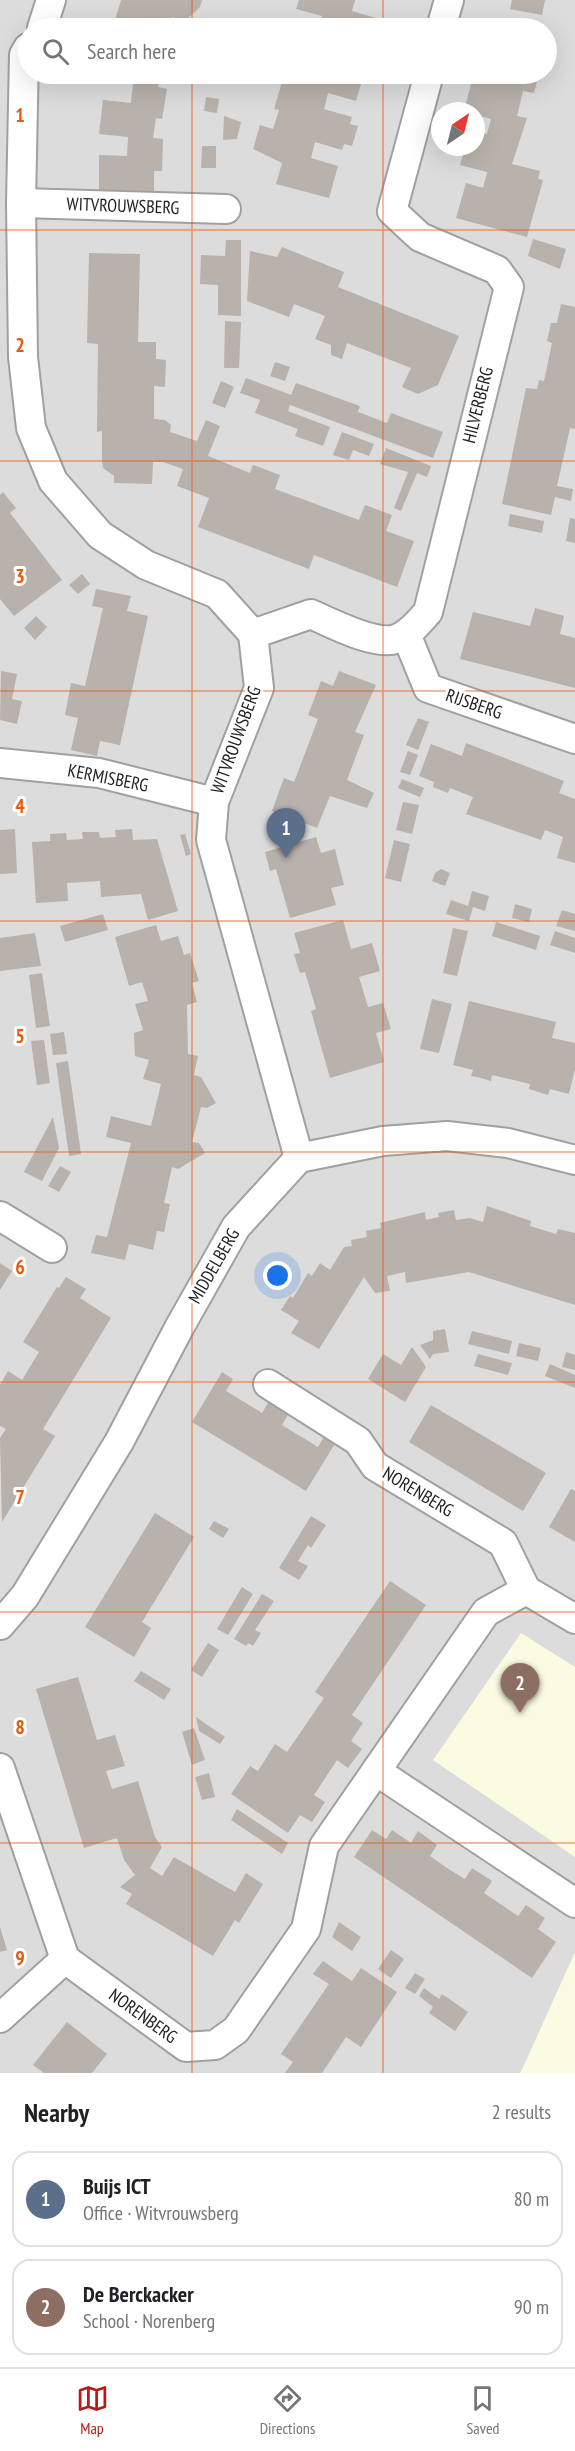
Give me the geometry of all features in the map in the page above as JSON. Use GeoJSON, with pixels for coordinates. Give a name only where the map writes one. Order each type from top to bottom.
{"type":"FeatureCollection","features":[{"type":"Feature","properties":{"kind":"street"},"geometry":{"type":"LineString","coordinates":[[45,18],[51,0]]}},
{"type":"Feature","properties":{"kind":"street"},"geometry":{"type":"LineString","coordinates":[[444,18],[449,0]]}},
{"type":"Feature","properties":{"kind":"street"},"geometry":{"type":"LineString","coordinates":[[17,52],[21,203],[11,359],[31,428],[53,481],[100,535],[146,565],[217,594],[253,634],[311,614],[363,636],[394,640],[406,634]]}},
{"type":"Feature","properties":{"kind":"street","name":"HILVERBERG"},"geometry":{"type":"LineString","coordinates":[[406,634],[428,612],[509,287],[497,270],[420,237],[392,212],[426,84]]}},
{"type":"Feature","properties":{"kind":"street","name":"WITVROUWSBERG"},"geometry":{"type":"LineString","coordinates":[[21,203],[226,208]]}},
{"type":"Feature","properties":{"kind":"street","name":"WITVROUWSBERG"},"geometry":{"type":"LineString","coordinates":[[253,634],[259,688],[214,802],[211,840],[299,1158]]}},
{"type":"Feature","properties":{"kind":"street","name":"RIJSBERG"},"geometry":{"type":"LineString","coordinates":[[406,634],[428,688],[575,739]]}},
{"type":"Feature","properties":{"kind":"street","name":"KERMISBERG"},"geometry":{"type":"LineString","coordinates":[[0,763],[99,773],[214,802]]}},
{"type":"Feature","properties":{"kind":"street"},"geometry":{"type":"LineString","coordinates":[[299,1158],[383,1140],[447,1136],[508,1143],[575,1160]]}},
{"type":"Feature","properties":{"kind":"street","name":"MIDDELBERG"},"geometry":{"type":"LineString","coordinates":[[0,1625],[25,1596],[119,1442],[178,1328],[236,1227],[299,1158]]}},
{"type":"Feature","properties":{"kind":"street"},"geometry":{"type":"LineString","coordinates":[[0,1216],[52,1248]]}},
{"type":"Feature","properties":{"kind":"street","name":"NORENBERG"},"geometry":{"type":"LineString","coordinates":[[64,1959],[186,2047],[215,2045],[236,2030],[306,1929],[324,1846],[486,1612],[526,1590],[503,1543],[375,1466],[358,1441],[268,1383]]}},
{"type":"Feature","properties":{"kind":"street"},"geometry":{"type":"LineString","coordinates":[[526,1590],[575,1619]]}},
{"type":"Feature","properties":{"kind":"street"},"geometry":{"type":"LineString","coordinates":[[0,1767],[64,1959],[0,2018]]}},
{"type":"Feature","properties":{"kind":"street"},"geometry":{"type":"LineString","coordinates":[[376,1771],[575,1903]]}},
{"type":"Feature","properties":{"kind":"shaded area"},"geometry":{"type":"Polygon","coordinates":[[[0,0],[575,0],[575,2073],[0,2073],[0,0]]]}},
{"type":"Feature","properties":{"kind":"shaded area"},"geometry":{"type":"Polygon","coordinates":[[[521,1633],[575,1667],[575,1857],[433,1760],[521,1633]]]}},
{"type":"Feature","properties":{"kind":"shaded area"},"geometry":{"type":"Polygon","coordinates":[[[575,1952],[575,2073],[520,2073],[525,2063],[575,1952]]]}},
{"type":"Feature","properties":{"kind":"building"},"geometry":{"type":"Polygon","coordinates":[[[121,0],[202,0],[200,7],[188,18],[116,18],[121,0]]]}},
{"type":"Feature","properties":{"kind":"building"},"geometry":{"type":"Polygon","coordinates":[[[299,0],[355,0],[352,11],[376,18],[321,18],[322,16],[296,9],[299,0]]]}},
{"type":"Feature","properties":{"kind":"building"},"geometry":{"type":"Polygon","coordinates":[[[512,0],[545,0],[542,15],[510,9],[512,0]]]}},
{"type":"Feature","properties":{"kind":"building"},"geometry":{"type":"Polygon","coordinates":[[[133,84],[159,84],[158,87],[167,89],[162,119],[156,118],[153,138],[163,139],[162,171],[154,171],[154,191],[99,190],[99,155],[127,156],[128,137],[99,134],[103,100],[131,103],[133,84]]]}},
{"type":"Feature","properties":{"kind":"building"},"geometry":{"type":"Polygon","coordinates":[[[281,84],[361,84],[356,101],[328,93],[324,109],[352,117],[350,124],[358,126],[352,146],[344,144],[342,150],[315,142],[311,158],[338,166],[329,198],[276,184],[282,163],[253,149],[260,125],[273,129],[279,110],[274,109],[281,84]]]}},
{"type":"Feature","properties":{"kind":"building"},"geometry":{"type":"Polygon","coordinates":[[[471,84],[536,84],[534,93],[523,91],[517,116],[527,118],[512,164],[540,171],[538,179],[543,180],[527,237],[456,218],[466,183],[483,188],[487,172],[460,165],[462,156],[485,156],[485,133],[487,134],[491,119],[485,117],[485,102],[466,102],[471,84]]]}},
{"type":"Feature","properties":{"kind":"building"},"geometry":{"type":"Polygon","coordinates":[[[206,97],[219,99],[217,113],[204,111],[206,97]]]}},
{"type":"Feature","properties":{"kind":"building"},"geometry":{"type":"Polygon","coordinates":[[[224,116],[241,122],[237,139],[223,140],[224,116]]]}},
{"type":"Feature","properties":{"kind":"building"},"geometry":{"type":"Polygon","coordinates":[[[202,146],[216,146],[216,168],[201,168],[202,146]]]}},
{"type":"Feature","properties":{"kind":"building"},"geometry":{"type":"Polygon","coordinates":[[[533,239],[566,249],[560,269],[528,256],[533,239]]]}},
{"type":"Feature","properties":{"kind":"building"},"geometry":{"type":"Polygon","coordinates":[[[226,240],[241,240],[241,316],[218,315],[218,285],[200,284],[201,255],[225,256],[226,240]]]}},
{"type":"Feature","properties":{"kind":"building"},"geometry":{"type":"Polygon","coordinates":[[[282,247],[344,272],[338,287],[459,336],[438,385],[418,394],[402,387],[411,368],[347,343],[342,359],[331,355],[331,345],[315,339],[325,316],[294,304],[289,317],[247,301],[250,251],[277,257],[282,247]]]}},
{"type":"Feature","properties":{"kind":"building"},"geometry":{"type":"Polygon","coordinates":[[[89,253],[140,254],[138,342],[156,342],[156,359],[166,360],[165,387],[154,386],[154,419],[165,420],[171,425],[170,432],[197,441],[206,420],[220,426],[208,456],[250,473],[253,465],[280,475],[275,489],[359,520],[365,505],[392,515],[386,531],[414,541],[397,587],[314,555],[309,569],[198,527],[209,498],[177,486],[183,469],[163,462],[153,462],[152,484],[114,483],[114,476],[103,468],[102,431],[97,432],[98,344],[87,343],[89,253]]]}},
{"type":"Feature","properties":{"kind":"building"},"geometry":{"type":"Polygon","coordinates":[[[561,304],[575,307],[575,429],[570,428],[557,486],[573,489],[571,501],[555,497],[551,515],[502,504],[526,388],[537,389],[539,380],[544,381],[552,343],[547,341],[551,323],[557,323],[561,304]]]}},
{"type":"Feature","properties":{"kind":"building"},"geometry":{"type":"Polygon","coordinates":[[[225,321],[241,322],[239,368],[224,368],[225,321]]]}},
{"type":"Feature","properties":{"kind":"building"},"geometry":{"type":"Polygon","coordinates":[[[275,362],[290,367],[285,381],[270,376],[275,362]]]}},
{"type":"Feature","properties":{"kind":"building"},"geometry":{"type":"Polygon","coordinates":[[[246,378],[291,395],[296,383],[360,406],[358,412],[387,423],[391,413],[443,432],[433,458],[290,405],[288,411],[330,427],[323,446],[295,436],[298,429],[255,413],[260,400],[240,393],[246,378]]]}},
{"type":"Feature","properties":{"kind":"building"},"geometry":{"type":"Polygon","coordinates":[[[221,381],[234,387],[225,408],[212,403],[221,381]]]}},
{"type":"Feature","properties":{"kind":"building"},"geometry":{"type":"Polygon","coordinates":[[[342,432],[374,444],[369,456],[353,450],[349,460],[333,455],[342,432]]]}},
{"type":"Feature","properties":{"kind":"building"},"geometry":{"type":"Polygon","coordinates":[[[386,448],[431,466],[427,477],[417,473],[401,511],[394,508],[408,472],[380,464],[386,448]]]}},
{"type":"Feature","properties":{"kind":"building"},"geometry":{"type":"Polygon","coordinates":[[[3,492],[16,508],[10,513],[62,580],[14,616],[0,599],[0,495],[3,492]]]}},
{"type":"Feature","properties":{"kind":"building"},"geometry":{"type":"Polygon","coordinates":[[[510,514],[544,521],[542,533],[508,526],[510,514]]]}},
{"type":"Feature","properties":{"kind":"building"},"geometry":{"type":"Polygon","coordinates":[[[570,518],[575,519],[575,543],[566,541],[570,518]]]}},
{"type":"Feature","properties":{"kind":"building"},"geometry":{"type":"Polygon","coordinates":[[[82,574],[90,584],[78,594],[69,585],[82,574]]]}},
{"type":"Feature","properties":{"kind":"building"},"geometry":{"type":"Polygon","coordinates":[[[96,589],[131,596],[127,611],[148,616],[120,745],[100,741],[97,756],[71,750],[78,718],[65,715],[71,683],[85,686],[103,608],[92,606],[96,589]]]}},
{"type":"Feature","properties":{"kind":"building"},"geometry":{"type":"Polygon","coordinates":[[[535,608],[564,616],[560,634],[575,638],[575,688],[460,659],[473,612],[530,626],[535,608]]]}},
{"type":"Feature","properties":{"kind":"building"},"geometry":{"type":"Polygon","coordinates":[[[36,616],[47,627],[35,640],[24,628],[36,616]]]}},
{"type":"Feature","properties":{"kind":"building"},"geometry":{"type":"Polygon","coordinates":[[[1,671],[17,674],[12,699],[22,701],[17,724],[0,720],[1,671]]]}},
{"type":"Feature","properties":{"kind":"building"},"geometry":{"type":"Polygon","coordinates":[[[339,671],[376,685],[355,732],[364,735],[347,780],[374,793],[367,808],[330,796],[317,828],[272,811],[284,778],[294,782],[318,719],[308,715],[321,681],[333,686],[339,671]]]}},
{"type":"Feature","properties":{"kind":"building"},"geometry":{"type":"Polygon","coordinates":[[[418,718],[429,722],[418,750],[406,745],[418,718]]]}},
{"type":"Feature","properties":{"kind":"building"},"geometry":{"type":"Polygon","coordinates":[[[466,743],[564,781],[559,793],[575,799],[575,863],[557,858],[563,837],[545,830],[541,840],[466,814],[473,797],[450,788],[448,793],[433,787],[434,782],[419,776],[431,744],[462,756],[466,743]]]}},
{"type":"Feature","properties":{"kind":"building"},"geometry":{"type":"Polygon","coordinates":[[[408,751],[418,755],[410,775],[400,772],[408,751]]]}},
{"type":"Feature","properties":{"kind":"building"},"geometry":{"type":"Polygon","coordinates":[[[402,779],[424,788],[420,797],[398,788],[402,779]]]}},
{"type":"Feature","properties":{"kind":"building"},"geometry":{"type":"Polygon","coordinates":[[[403,802],[419,805],[412,834],[396,830],[403,802]]]}},
{"type":"Feature","properties":{"kind":"building"},"geometry":{"type":"Polygon","coordinates":[[[15,829],[17,873],[0,874],[0,830],[15,829]]]}},
{"type":"Feature","properties":{"kind":"building"},"geometry":{"type":"Polygon","coordinates":[[[132,829],[133,840],[157,839],[178,911],[148,920],[141,894],[101,897],[100,881],[67,883],[68,901],[36,903],[32,842],[50,841],[50,834],[66,833],[67,840],[83,839],[82,832],[99,832],[100,838],[116,837],[115,830],[132,829]]]}},
{"type":"Feature","properties":{"kind":"building"},"geometry":{"type":"Polygon","coordinates":[[[185,834],[191,854],[186,856],[180,835],[185,834]]]}},
{"type":"Feature","properties":{"kind":"building"},"geometry":{"type":"Polygon","coordinates":[[[316,837],[321,853],[335,849],[344,885],[331,888],[336,905],[290,918],[276,869],[270,871],[265,852],[316,837]]]}},
{"type":"Feature","properties":{"kind":"building"},"geometry":{"type":"Polygon","coordinates":[[[394,840],[410,844],[401,882],[385,878],[394,840]]]}},
{"type":"Feature","properties":{"kind":"building"},"geometry":{"type":"Polygon","coordinates":[[[441,869],[450,873],[445,886],[432,881],[435,873],[441,869]]]}},
{"type":"Feature","properties":{"kind":"building"},"geometry":{"type":"Polygon","coordinates":[[[472,891],[489,896],[485,911],[473,907],[469,921],[446,914],[451,900],[468,906],[472,891]]]}},
{"type":"Feature","properties":{"kind":"building"},"geometry":{"type":"Polygon","coordinates":[[[515,904],[532,909],[529,922],[512,918],[515,904]]]}},
{"type":"Feature","properties":{"kind":"building"},"geometry":{"type":"Polygon","coordinates":[[[562,910],[575,914],[575,931],[556,926],[562,910]]]}},
{"type":"Feature","properties":{"kind":"building"},"geometry":{"type":"Polygon","coordinates":[[[103,914],[108,930],[65,942],[60,926],[103,914]]]}},
{"type":"Feature","properties":{"kind":"building"},"geometry":{"type":"Polygon","coordinates":[[[343,920],[351,949],[372,943],[380,971],[359,977],[368,1007],[383,1003],[391,1029],[376,1033],[384,1062],[330,1078],[311,1011],[316,1009],[305,972],[300,973],[294,954],[300,953],[294,933],[343,920]]]}},
{"type":"Feature","properties":{"kind":"building"},"geometry":{"type":"Polygon","coordinates":[[[496,922],[540,936],[536,950],[492,936],[496,922]]]}},
{"type":"Feature","properties":{"kind":"building"},"geometry":{"type":"Polygon","coordinates":[[[156,925],[161,941],[178,936],[184,955],[190,953],[199,981],[192,983],[197,1002],[187,1005],[188,1054],[198,1056],[194,1075],[201,1077],[216,1103],[207,1108],[201,1107],[192,1142],[199,1143],[205,1153],[178,1169],[172,1167],[164,1203],[170,1204],[164,1232],[157,1231],[153,1250],[129,1244],[125,1260],[91,1253],[96,1235],[107,1237],[131,1143],[106,1137],[111,1116],[151,1126],[161,1084],[143,1079],[149,1060],[135,1056],[134,1033],[143,1030],[135,1004],[148,1001],[142,982],[129,986],[115,937],[156,925]]]}},
{"type":"Feature","properties":{"kind":"building"},"geometry":{"type":"Polygon","coordinates":[[[453,928],[468,931],[457,976],[443,973],[453,928]]]}},
{"type":"Feature","properties":{"kind":"building"},"geometry":{"type":"Polygon","coordinates":[[[555,931],[575,938],[575,953],[550,945],[555,931]]]}},
{"type":"Feature","properties":{"kind":"building"},"geometry":{"type":"Polygon","coordinates":[[[35,933],[41,966],[0,971],[0,938],[35,933]]]}},
{"type":"Feature","properties":{"kind":"building"},"geometry":{"type":"Polygon","coordinates":[[[42,973],[50,1026],[36,1028],[29,975],[42,973]]]}},
{"type":"Feature","properties":{"kind":"building"},"geometry":{"type":"Polygon","coordinates":[[[432,999],[452,1004],[439,1053],[420,1049],[432,999]]]}},
{"type":"Feature","properties":{"kind":"building"},"geometry":{"type":"Polygon","coordinates":[[[469,1001],[556,1022],[552,1038],[575,1043],[575,1069],[569,1094],[550,1089],[548,1095],[529,1089],[530,1084],[492,1075],[491,1081],[471,1076],[473,1070],[453,1065],[469,1001]]]}},
{"type":"Feature","properties":{"kind":"building"},"geometry":{"type":"Polygon","coordinates":[[[64,1032],[67,1054],[53,1055],[50,1034],[64,1032]]]}},
{"type":"Feature","properties":{"kind":"building"},"geometry":{"type":"Polygon","coordinates":[[[44,1040],[50,1083],[37,1085],[31,1041],[44,1040]]]}},
{"type":"Feature","properties":{"kind":"building"},"geometry":{"type":"Polygon","coordinates":[[[68,1061],[81,1154],[69,1156],[56,1063],[68,1061]]]}},
{"type":"Feature","properties":{"kind":"building"},"geometry":{"type":"Polygon","coordinates":[[[53,1117],[59,1148],[42,1181],[24,1172],[53,1117]]]}},
{"type":"Feature","properties":{"kind":"building"},"geometry":{"type":"Polygon","coordinates":[[[60,1166],[71,1172],[59,1192],[48,1186],[60,1166]]]}},
{"type":"Feature","properties":{"kind":"building"},"geometry":{"type":"Polygon","coordinates":[[[487,1206],[531,1221],[530,1226],[556,1234],[558,1229],[575,1233],[575,1305],[469,1272],[406,1283],[405,1272],[387,1276],[390,1291],[375,1293],[364,1277],[319,1349],[291,1333],[299,1321],[281,1310],[290,1296],[293,1298],[308,1273],[312,1276],[320,1263],[330,1270],[344,1247],[352,1246],[351,1240],[367,1237],[366,1231],[381,1228],[380,1223],[425,1212],[426,1220],[439,1217],[438,1213],[454,1210],[456,1220],[470,1218],[483,1222],[487,1206]]]}},
{"type":"Feature","properties":{"kind":"building"},"geometry":{"type":"Polygon","coordinates":[[[0,1263],[12,1271],[0,1290],[0,1263]]]}},
{"type":"Feature","properties":{"kind":"building"},"geometry":{"type":"Polygon","coordinates":[[[66,1277],[86,1289],[80,1298],[111,1318],[43,1429],[55,1436],[2,1522],[0,1438],[6,1429],[0,1426],[0,1385],[8,1371],[22,1380],[39,1352],[23,1342],[57,1287],[59,1288],[66,1277]]]}},
{"type":"Feature","properties":{"kind":"building"},"geometry":{"type":"Polygon","coordinates":[[[445,1329],[449,1352],[433,1354],[430,1359],[420,1345],[433,1340],[433,1331],[445,1329]]]}},
{"type":"Feature","properties":{"kind":"building"},"geometry":{"type":"Polygon","coordinates":[[[472,1331],[512,1341],[509,1354],[468,1344],[472,1331]]]}},
{"type":"Feature","properties":{"kind":"building"},"geometry":{"type":"Polygon","coordinates":[[[519,1343],[541,1348],[538,1361],[516,1356],[519,1343]]]}},
{"type":"Feature","properties":{"kind":"building"},"geometry":{"type":"Polygon","coordinates":[[[412,1347],[426,1367],[405,1402],[368,1379],[383,1354],[401,1365],[412,1347]]]}},
{"type":"Feature","properties":{"kind":"building"},"geometry":{"type":"Polygon","coordinates":[[[566,1352],[575,1355],[575,1370],[562,1367],[566,1352]]]}},
{"type":"Feature","properties":{"kind":"building"},"geometry":{"type":"Polygon","coordinates":[[[478,1354],[512,1363],[508,1375],[474,1366],[478,1354]]]}},
{"type":"Feature","properties":{"kind":"building"},"geometry":{"type":"Polygon","coordinates":[[[550,1364],[575,1375],[575,1388],[545,1376],[550,1364]]]}},
{"type":"Feature","properties":{"kind":"building"},"geometry":{"type":"Polygon","coordinates":[[[222,1372],[233,1379],[226,1391],[262,1413],[269,1401],[289,1413],[282,1425],[318,1447],[325,1435],[336,1442],[306,1491],[192,1422],[222,1372]]]}},
{"type":"Feature","properties":{"kind":"building"},"geometry":{"type":"Polygon","coordinates":[[[431,1405],[546,1473],[523,1511],[409,1442],[431,1405]]]}},
{"type":"Feature","properties":{"kind":"building"},"geometry":{"type":"Polygon","coordinates":[[[571,1489],[575,1491],[575,1542],[549,1527],[571,1489]]]}},
{"type":"Feature","properties":{"kind":"building"},"geometry":{"type":"Polygon","coordinates":[[[155,1513],[194,1537],[142,1622],[151,1628],[134,1657],[85,1627],[155,1513]]]}},
{"type":"Feature","properties":{"kind":"building"},"geometry":{"type":"Polygon","coordinates":[[[311,1516],[326,1525],[311,1548],[308,1545],[298,1561],[308,1566],[299,1580],[279,1568],[311,1516]]]}},
{"type":"Feature","properties":{"kind":"building"},"geometry":{"type":"Polygon","coordinates":[[[214,1521],[229,1529],[223,1538],[209,1529],[214,1521]]]}},
{"type":"Feature","properties":{"kind":"building"},"geometry":{"type":"Polygon","coordinates":[[[390,1581],[426,1605],[352,1715],[363,1723],[351,1741],[362,1749],[348,1768],[337,1760],[314,1795],[325,1802],[312,1822],[300,1815],[288,1833],[231,1794],[250,1766],[258,1771],[275,1744],[287,1752],[324,1698],[315,1692],[390,1581]]]}},
{"type":"Feature","properties":{"kind":"building"},"geometry":{"type":"Polygon","coordinates":[[[242,1587],[253,1594],[228,1635],[217,1629],[242,1587]]]}},
{"type":"Feature","properties":{"kind":"building"},"geometry":{"type":"Polygon","coordinates":[[[262,1594],[274,1601],[255,1630],[261,1633],[253,1646],[248,1643],[246,1646],[234,1639],[262,1594]]]}},
{"type":"Feature","properties":{"kind":"building"},"geometry":{"type":"Polygon","coordinates":[[[208,1643],[219,1650],[202,1677],[191,1670],[208,1643]]]}},
{"type":"Feature","properties":{"kind":"building"},"geometry":{"type":"Polygon","coordinates":[[[141,1671],[171,1689],[164,1700],[134,1681],[141,1671]]]}},
{"type":"Feature","properties":{"kind":"building"},"geometry":{"type":"Polygon","coordinates":[[[78,1677],[97,1740],[115,1735],[125,1766],[106,1771],[112,1789],[138,1781],[155,1837],[162,1847],[150,1868],[162,1876],[174,1857],[235,1892],[246,1873],[263,1884],[239,1923],[235,1920],[213,1956],[126,1904],[132,1894],[120,1887],[135,1875],[124,1860],[117,1838],[84,1848],[36,1689],[78,1677]]]}},
{"type":"Feature","properties":{"kind":"building"},"geometry":{"type":"Polygon","coordinates":[[[196,1717],[225,1737],[220,1744],[199,1731],[196,1717]]]}},
{"type":"Feature","properties":{"kind":"building"},"geometry":{"type":"Polygon","coordinates":[[[194,1728],[205,1760],[192,1765],[182,1732],[194,1728]]]}},
{"type":"Feature","properties":{"kind":"building"},"geometry":{"type":"Polygon","coordinates":[[[209,1773],[215,1797],[202,1800],[195,1777],[209,1773]]]}},
{"type":"Feature","properties":{"kind":"building"},"geometry":{"type":"Polygon","coordinates":[[[237,1809],[288,1843],[282,1854],[231,1820],[237,1809]]]}},
{"type":"Feature","properties":{"kind":"building"},"geometry":{"type":"Polygon","coordinates":[[[372,1830],[386,1839],[392,1830],[411,1843],[418,1831],[437,1845],[430,1856],[447,1868],[465,1879],[472,1868],[492,1881],[484,1893],[518,1916],[526,1905],[545,1918],[538,1929],[556,1942],[532,1978],[354,1857],[372,1830]]]}},
{"type":"Feature","properties":{"kind":"building"},"geometry":{"type":"Polygon","coordinates":[[[339,1922],[361,1937],[352,1951],[332,1937],[339,1922]]]}},
{"type":"Feature","properties":{"kind":"building"},"geometry":{"type":"Polygon","coordinates":[[[0,1927],[7,1950],[0,1952],[0,1927]]]}},
{"type":"Feature","properties":{"kind":"building"},"geometry":{"type":"Polygon","coordinates":[[[391,1950],[404,1959],[391,1978],[378,1969],[391,1950]]]}},
{"type":"Feature","properties":{"kind":"building"},"geometry":{"type":"Polygon","coordinates":[[[323,1961],[352,1981],[361,1968],[397,1992],[361,2047],[346,2037],[322,2073],[285,2073],[293,2062],[281,2054],[329,1984],[313,1974],[323,1961]]]}},
{"type":"Feature","properties":{"kind":"building"},"geometry":{"type":"Polygon","coordinates":[[[415,1973],[425,1979],[415,1994],[405,1988],[415,1973]]]}},
{"type":"Feature","properties":{"kind":"building"},"geometry":{"type":"Polygon","coordinates":[[[424,1988],[439,1999],[442,1994],[468,2012],[455,2031],[429,2013],[433,2007],[419,1996],[424,1988]]]}},
{"type":"Feature","properties":{"kind":"building"},"geometry":{"type":"Polygon","coordinates":[[[67,2022],[107,2054],[92,2073],[44,2073],[33,2065],[67,2022]]]}},
{"type":"Feature","properties":{"kind":"place","name":"Buijs ICT"},"geometry":{"type":"Point","coordinates":[286,858]}},
{"type":"Feature","properties":{"kind":"place","name":"De Berckacker"},"geometry":{"type":"Point","coordinates":[520,1713]}}]}
